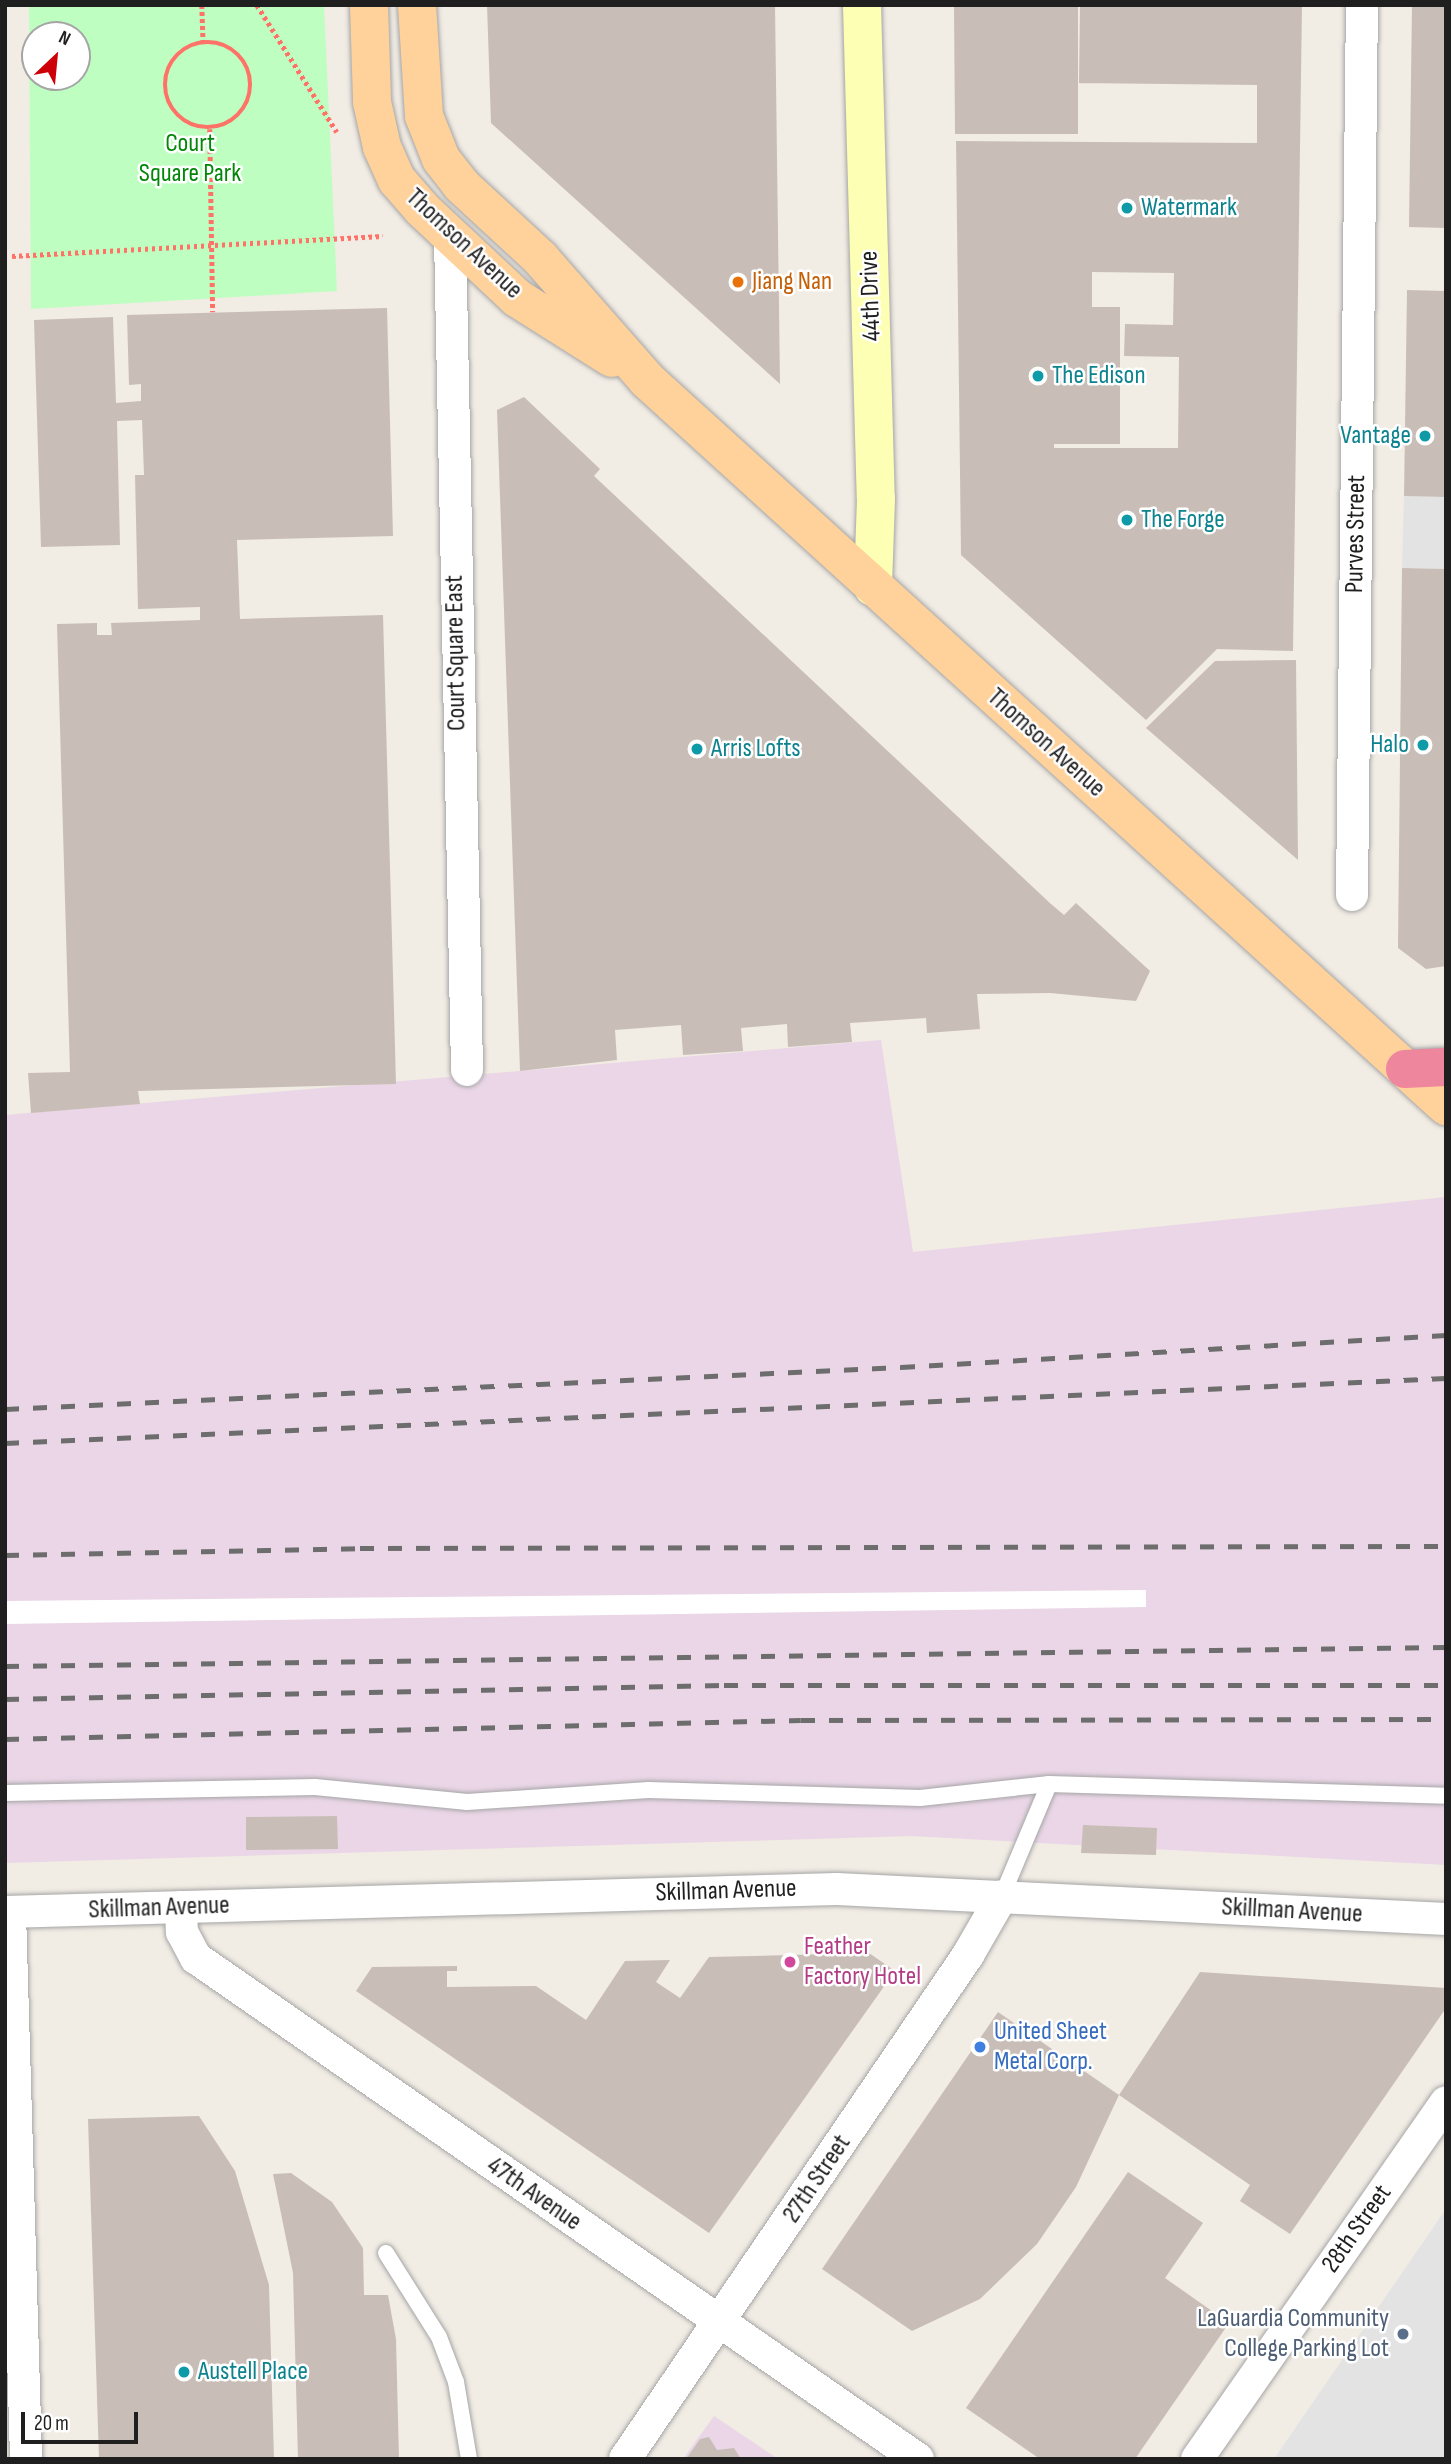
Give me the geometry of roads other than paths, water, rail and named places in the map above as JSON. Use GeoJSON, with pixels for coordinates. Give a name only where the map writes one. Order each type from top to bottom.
{"type":"FeatureCollection","features":[{"type":"Feature","properties":{"kind":"highway"},"geometry":{"type":"LineString","coordinates":[[1405,1069],[1446,1067]]}},
{"type":"Feature","properties":{"kind":"main road","name":"Thomson Avenue"},"geometry":{"type":"LineString","coordinates":[[369,5],[372,102],[387,162],[409,196],[517,298],[647,380]]}},
{"type":"Feature","properties":{"kind":"main road","name":"Thomson Avenue"},"geometry":{"type":"LineString","coordinates":[[417,5],[420,94],[440,159],[461,185],[540,258],[647,380],[1446,1106]]}},
{"type":"Feature","properties":{"kind":"street","name":"44th Drive"},"geometry":{"type":"LineString","coordinates":[[862,5],[876,499],[873,587]]}},
{"type":"Feature","properties":{"kind":"street","name":"Purves Street"},"geometry":{"type":"LineString","coordinates":[[1352,895],[1362,5]]}},
{"type":"Feature","properties":{"kind":"street","name":"Court Square East"},"geometry":{"type":"LineString","coordinates":[[450,237],[467,1070]]}},
{"type":"Feature","properties":{"kind":"street","name":"Skillman Avenue"},"geometry":{"type":"LineString","coordinates":[[7,1912],[837,1889],[1446,1919]]}},
{"type":"Feature","properties":{"kind":"street","name":"27th Street"},"geometry":{"type":"LineString","coordinates":[[625,2459],[968,1955],[1002,1896]]}},
{"type":"Feature","properties":{"kind":"street","name":"47th Avenue"},"geometry":{"type":"LineString","coordinates":[[181,1907],[182,1932],[196,1958],[918,2459]]}},
{"type":"Feature","properties":{"kind":"street"},"geometry":{"type":"LineString","coordinates":[[7,1912],[26,2459]]}},
{"type":"Feature","properties":{"kind":"street","name":"28th Street"},"geometry":{"type":"LineString","coordinates":[[1197,2459],[1446,2102]]}},
{"type":"Feature","properties":{"kind":"lane"},"geometry":{"type":"LineString","coordinates":[[1002,1896],[1049,1784]]}},
{"type":"Feature","properties":{"kind":"lane"},"geometry":{"type":"LineString","coordinates":[[5,1793],[315,1787],[467,1802],[649,1790],[920,1798],[1049,1784],[1446,1796]]}},
{"type":"Feature","properties":{"kind":"lane"},"geometry":{"type":"LineString","coordinates":[[386,2253],[439,2337],[456,2382],[469,2459]]}},
{"type":"Feature","properties":{"kind":"railway"},"geometry":{"type":"LineString","coordinates":[[5,1409],[901,1367],[1446,1335]]}},
{"type":"Feature","properties":{"kind":"railway"},"geometry":{"type":"LineString","coordinates":[[5,1443],[1446,1378]]}},
{"type":"Feature","properties":{"kind":"railway"},"geometry":{"type":"LineString","coordinates":[[5,1555],[360,1548],[1446,1546]]}},
{"type":"Feature","properties":{"kind":"railway"},"geometry":{"type":"LineString","coordinates":[[5,1666],[1446,1647]]}},
{"type":"Feature","properties":{"kind":"railway"},"geometry":{"type":"LineString","coordinates":[[5,1699],[724,1685],[1446,1685]]}},
{"type":"Feature","properties":{"kind":"railway"},"geometry":{"type":"LineString","coordinates":[[5,1739],[801,1720],[1446,1719]]}},
{"type":"Feature","properties":{"kind":"place","name":"Watermark"},"geometry":{"type":"Point","coordinates":[1127,208]}},
{"type":"Feature","properties":{"kind":"place","name":"Jiang Nan"},"geometry":{"type":"Point","coordinates":[738,282]}},
{"type":"Feature","properties":{"kind":"place","name":"The Edison"},"geometry":{"type":"Point","coordinates":[1038,376]}},
{"type":"Feature","properties":{"kind":"place","name":"Vantage"},"geometry":{"type":"Point","coordinates":[1425,436]}},
{"type":"Feature","properties":{"kind":"place","name":"The Forge"},"geometry":{"type":"Point","coordinates":[1127,520]}},
{"type":"Feature","properties":{"kind":"place","name":"Halo"},"geometry":{"type":"Point","coordinates":[1423,745]}},
{"type":"Feature","properties":{"kind":"place","name":"Arris Lofts"},"geometry":{"type":"Point","coordinates":[697,749]}},
{"type":"Feature","properties":{"kind":"place","name":"Feather Factory Hotel"},"geometry":{"type":"Point","coordinates":[790,1962]}},
{"type":"Feature","properties":{"kind":"place","name":"United Sheet Metal Corp."},"geometry":{"type":"Point","coordinates":[980,2047]}},
{"type":"Feature","properties":{"kind":"place","name":"LaGuardia Community College Parking Lot"},"geometry":{"type":"Point","coordinates":[1403,2334]}},
{"type":"Feature","properties":{"kind":"place","name":"Austell Place"},"geometry":{"type":"Point","coordinates":[184,2372]}},
{"type":"Feature","properties":{"kind":"park label","name":"Court Square Park"},"geometry":{"type":"Point","coordinates":[190,159]}}]}
